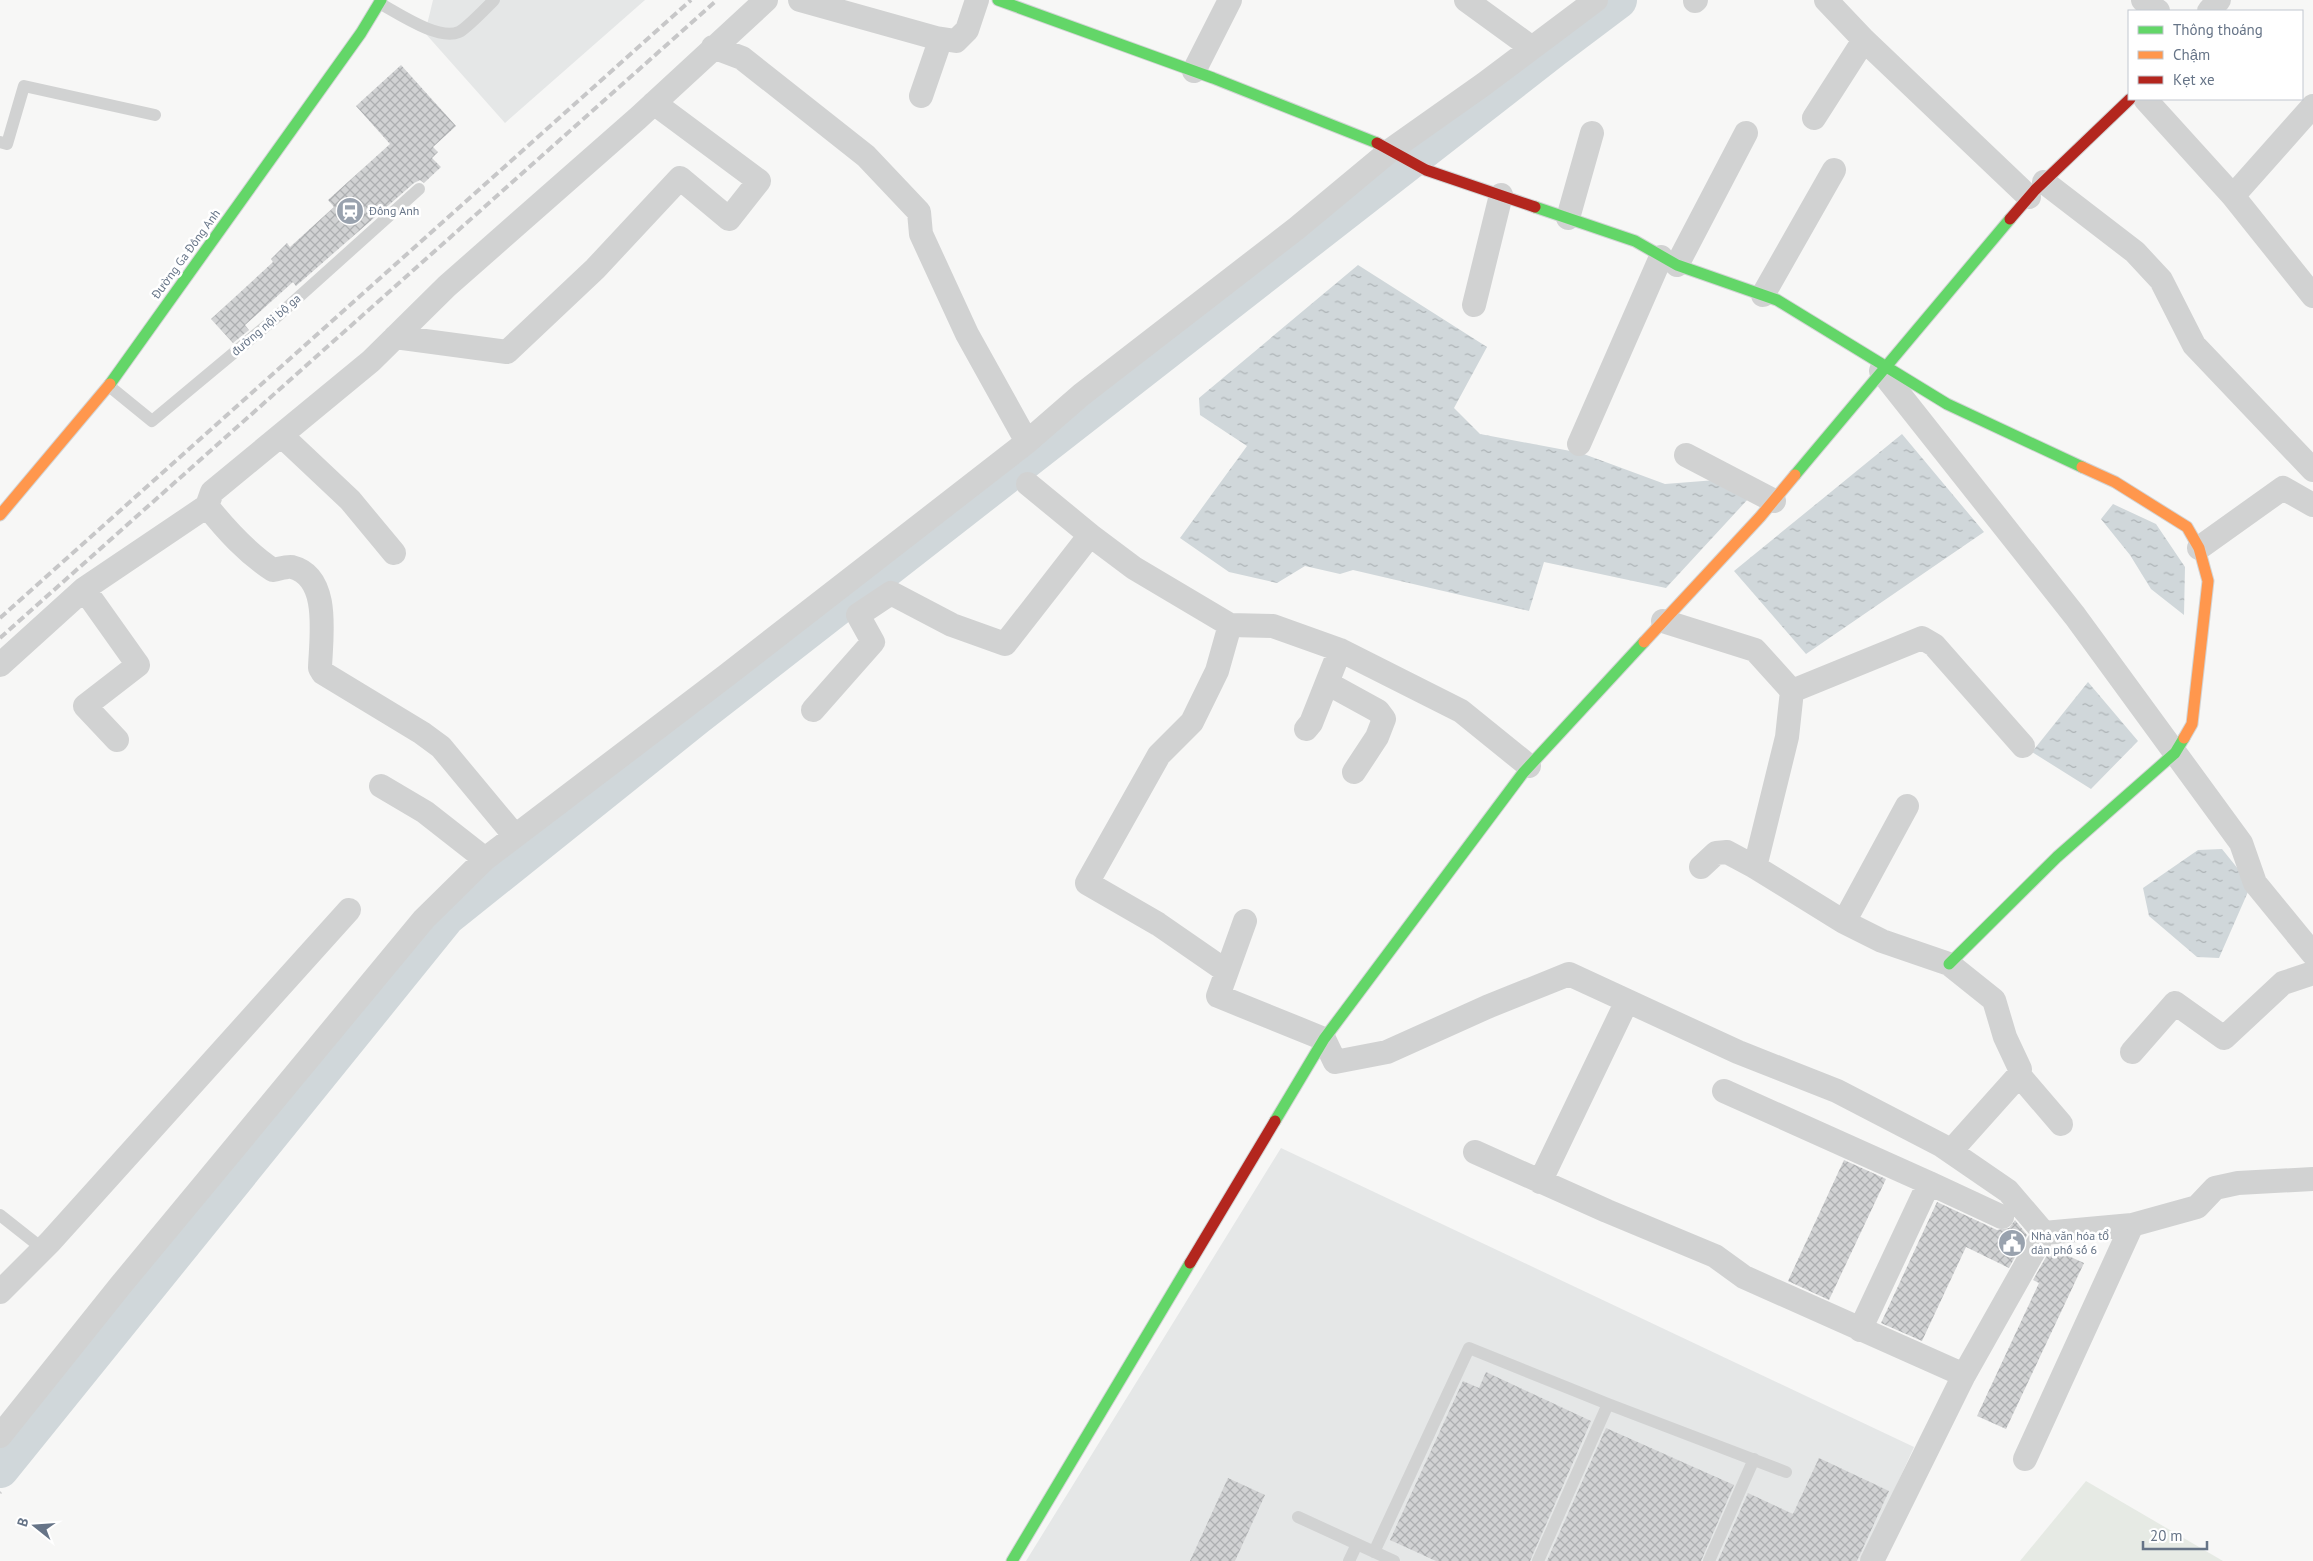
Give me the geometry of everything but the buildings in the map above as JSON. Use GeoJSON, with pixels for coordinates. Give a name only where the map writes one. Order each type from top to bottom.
{"type":"FeatureCollection","features":[{"type":"Feature","properties":{"kind":"street"},"geometry":{"type":"LineString","coordinates":[[0,666],[84,589],[207,506],[212,492],[371,361],[446,286],[654,103],[766,0]]}},
{"type":"Feature","properties":{"kind":"street"},"geometry":{"type":"LineString","coordinates":[[800,0],[936,38],[956,41],[966,30],[976,0]]}},
{"type":"Feature","properties":{"kind":"street"},"geometry":{"type":"LineString","coordinates":[[998,0],[1194,71],[1396,151],[1426,170],[1635,241],[1669,261],[1777,300],[1883,368],[1947,404],[2115,482],[2188,527],[2199,548],[2208,581],[2192,724],[2175,753],[2057,857],[1950,964]]}},
{"type":"Feature","properties":{"kind":"street"},"geometry":{"type":"LineString","coordinates":[[1194,71],[1230,0]]}},
{"type":"Feature","properties":{"kind":"street"},"geometry":{"type":"LineString","coordinates":[[1466,0],[1532,48]]}},
{"type":"Feature","properties":{"kind":"street"},"geometry":{"type":"LineString","coordinates":[[0,1436],[120,1286],[394,954],[424,919],[485,859],[1027,442],[1081,396],[1396,151],[1596,0]]}},
{"type":"Feature","properties":{"kind":"street"},"geometry":{"type":"LineString","coordinates":[[1826,0],[1864,40],[2037,189],[2135,252],[2161,280],[2194,345],[2313,470]]}},
{"type":"Feature","properties":{"kind":"street"},"geometry":{"type":"LineString","coordinates":[[2143,0],[2157,10]]}},
{"type":"Feature","properties":{"kind":"street"},"geometry":{"type":"LineString","coordinates":[[2210,10],[2219,0]]}},
{"type":"Feature","properties":{"kind":"street","name":"Đường Ga Đông Anh"},"geometry":{"type":"LineString","coordinates":[[0,515],[108,386],[361,32],[380,2]]}},
{"type":"Feature","properties":{"kind":"street"},"geometry":{"type":"LineString","coordinates":[[921,96],[940,41],[936,38]]}},
{"type":"Feature","properties":{"kind":"street"},"geometry":{"type":"LineString","coordinates":[[1814,118],[1864,40]]}},
{"type":"Feature","properties":{"kind":"street"},"geometry":{"type":"LineString","coordinates":[[713,47],[742,58],[866,156],[919,212],[921,234],[967,334],[1027,442]]}},
{"type":"Feature","properties":{"kind":"street"},"geometry":{"type":"LineString","coordinates":[[1012,1561],[1324,1039],[1529,766],[1774,501],[1883,368],[2037,189],[2129,100]]}},
{"type":"Feature","properties":{"kind":"street"},"geometry":{"type":"LineString","coordinates":[[2146,100],[2233,196],[2313,296]]}},
{"type":"Feature","properties":{"kind":"street"},"geometry":{"type":"LineString","coordinates":[[395,337],[507,352],[595,269],[680,178],[729,219],[759,181],[654,103]]}},
{"type":"Feature","properties":{"kind":"street"},"geometry":{"type":"LineString","coordinates":[[2233,196],[2313,106]]}},
{"type":"Feature","properties":{"kind":"street"},"geometry":{"type":"LineString","coordinates":[[1568,218],[1592,133]]}},
{"type":"Feature","properties":{"kind":"street"},"geometry":{"type":"LineString","coordinates":[[1579,444],[1669,261],[1746,133]]}},
{"type":"Feature","properties":{"kind":"street"},"geometry":{"type":"LineString","coordinates":[[1763,295],[1834,170]]}},
{"type":"Feature","properties":{"kind":"street"},"geometry":{"type":"LineString","coordinates":[[1474,306],[1501,196]]}},
{"type":"Feature","properties":{"kind":"street"},"geometry":{"type":"LineString","coordinates":[[1883,368],[2076,616],[2241,843],[2255,883],[2313,954]]}},
{"type":"Feature","properties":{"kind":"street"},"geometry":{"type":"LineString","coordinates":[[281,435],[350,500],[394,553]]}},
{"type":"Feature","properties":{"kind":"street"},"geometry":{"type":"LineString","coordinates":[[1686,455],[1774,501]]}},
{"type":"Feature","properties":{"kind":"street"},"geometry":{"type":"LineString","coordinates":[[1028,484],[1134,568],[1230,624],[1273,626],[1340,650],[1461,711],[1529,766]]}},
{"type":"Feature","properties":{"kind":"street"},"geometry":{"type":"LineString","coordinates":[[2199,548],[2283,488],[2313,505]]}},
{"type":"Feature","properties":{"kind":"street"},"geometry":{"type":"LineString","coordinates":[[207,506],[236,541],[267,566],[273,570],[290,566],[304,572],[316,584],[321,610],[320,668],[323,673],[422,733],[441,747],[515,836]]}},
{"type":"Feature","properties":{"kind":"street"},"geometry":{"type":"LineString","coordinates":[[813,710],[873,642],[858,615],[891,593],[952,625],[1005,644],[1090,535]]}},
{"type":"Feature","properties":{"kind":"street"},"geometry":{"type":"LineString","coordinates":[[84,589],[138,665],[85,706],[118,740]]}},
{"type":"Feature","properties":{"kind":"street"},"geometry":{"type":"LineString","coordinates":[[1663,621],[1756,650],[1792,691],[1787,737],[1755,867]]}},
{"type":"Feature","properties":{"kind":"street"},"geometry":{"type":"LineString","coordinates":[[1226,971],[1158,924],[1087,883],[1159,755],[1192,722],[1218,670],[1230,624]]}},
{"type":"Feature","properties":{"kind":"street"},"geometry":{"type":"LineString","coordinates":[[1792,691],[1922,638],[1934,645],[2023,746]]}},
{"type":"Feature","properties":{"kind":"street"},"geometry":{"type":"LineString","coordinates":[[1306,729],[1311,723],[1340,650]]}},
{"type":"Feature","properties":{"kind":"street"},"geometry":{"type":"LineString","coordinates":[[1326,683],[1378,711],[1384,719],[1377,737],[1354,772]]}},
{"type":"Feature","properties":{"kind":"street"},"geometry":{"type":"LineString","coordinates":[[381,786],[425,812],[485,859]]}},
{"type":"Feature","properties":{"kind":"street"},"geometry":{"type":"LineString","coordinates":[[1844,922],[1907,806]]}},
{"type":"Feature","properties":{"kind":"street"},"geometry":{"type":"LineString","coordinates":[[1701,867],[1716,852],[1727,852],[1755,867],[1844,922],[1882,941],[1950,964],[1994,1000],[2005,1038],[2020,1069],[2019,1075],[1951,1152]]}},
{"type":"Feature","properties":{"kind":"street"},"geometry":{"type":"LineString","coordinates":[[0,1292],[43,1249],[349,910]]}},
{"type":"Feature","properties":{"kind":"street"},"geometry":{"type":"LineString","coordinates":[[1245,922],[1218,996],[1324,1039],[1335,1062],[1388,1052],[1487,1007],[1569,974],[1738,1052],[1836,1091],[1951,1152],[2008,1191],[2044,1233]]}},
{"type":"Feature","properties":{"kind":"street"},"geometry":{"type":"LineString","coordinates":[[2132,1052],[2175,1003],[2224,1038],[2283,983],[2313,973]]}},
{"type":"Feature","properties":{"kind":"street"},"geometry":{"type":"LineString","coordinates":[[1540,1182],[1627,1001]]}},
{"type":"Feature","properties":{"kind":"street"},"geometry":{"type":"LineString","coordinates":[[2019,1075],[2061,1124]]}},
{"type":"Feature","properties":{"kind":"street"},"geometry":{"type":"LineString","coordinates":[[1724,1091],[2002,1217]]}},
{"type":"Feature","properties":{"kind":"street"},"geometry":{"type":"LineString","coordinates":[[1475,1152],[1540,1182],[1715,1256],[1744,1277],[1964,1375]]}},
{"type":"Feature","properties":{"kind":"street"},"geometry":{"type":"LineString","coordinates":[[2044,1233],[2132,1225],[2198,1207],[2215,1188],[2238,1184],[2313,1179]]}},
{"type":"Feature","properties":{"kind":"street"},"geometry":{"type":"LineString","coordinates":[[1860,1330],[1929,1183]]}},
{"type":"Feature","properties":{"kind":"street"},"geometry":{"type":"LineString","coordinates":[[2025,1459],[2132,1225]]}},
{"type":"Feature","properties":{"kind":"street"},"geometry":{"type":"LineString","coordinates":[[1872,1561],[1964,1375],[2044,1233]]}},
{"type":"Feature","properties":{"kind":"lane"},"geometry":{"type":"LineString","coordinates":[[380,2],[430,30],[459,32],[494,0]]}},
{"type":"Feature","properties":{"kind":"lane"},"geometry":{"type":"LineString","coordinates":[[0,142],[7,144],[24,86],[155,114]]}},
{"type":"Feature","properties":{"kind":"lane","name":"đường nội bộ ga"},"geometry":{"type":"LineString","coordinates":[[108,386],[152,421],[272,321],[419,189]]}},
{"type":"Feature","properties":{"kind":"lane"},"geometry":{"type":"LineString","coordinates":[[0,1215],[43,1249]]}},
{"type":"Feature","properties":{"kind":"lane"},"geometry":{"type":"LineString","coordinates":[[1374,1552],[1469,1348],[1608,1404],[1786,1472]]}},
{"type":"Feature","properties":{"kind":"lane"},"geometry":{"type":"LineString","coordinates":[[1538,1561],[1608,1404]]}},
{"type":"Feature","properties":{"kind":"lane"},"geometry":{"type":"LineString","coordinates":[[1709,1561],[1754,1459]]}},
{"type":"Feature","properties":{"kind":"lane"},"geometry":{"type":"LineString","coordinates":[[1298,1517],[1394,1561]]}},
{"type":"Feature","properties":{"kind":"lane"},"geometry":{"type":"LineString","coordinates":[[1349,1561],[1357,1544]]}},
{"type":"Feature","properties":{"kind":"shaded area"},"geometry":{"type":"Polygon","coordinates":[[[433,0],[645,0],[505,123],[425,33],[433,0]]]}},
{"type":"Feature","properties":{"kind":"shaded area"},"geometry":{"type":"Polygon","coordinates":[[[1281,1148],[1914,1447],[1862,1561],[1026,1561],[1281,1148]]]}},
{"type":"Feature","properties":{"kind":"shaded area"},"geometry":{"type":"Polygon","coordinates":[[[2086,1481],[2223,1561],[2020,1561],[2086,1481]]]}},
{"type":"Feature","properties":{"kind":"water"},"geometry":{"type":"Polygon","coordinates":[[[1358,265],[1487,347],[1454,408],[1480,434],[1581,453],[1665,484],[1716,480],[1749,498],[1666,588],[1544,562],[1529,611],[1353,570],[1340,574],[1305,566],[1277,583],[1229,572],[1180,538],[1247,446],[1200,415],[1199,398],[1358,265]]]}},
{"type":"Feature","properties":{"kind":"water"},"geometry":{"type":"Polygon","coordinates":[[[1902,434],[1984,532],[1806,654],[1734,571],[1902,434]]]}},
{"type":"Feature","properties":{"kind":"water"},"geometry":{"type":"Polygon","coordinates":[[[2113,504],[2156,524],[2185,567],[2184,615],[2151,589],[2130,555],[2101,519],[2113,504]]]}},
{"type":"Feature","properties":{"kind":"water"},"geometry":{"type":"Polygon","coordinates":[[[2088,682],[2138,741],[2091,789],[2032,752],[2088,682]]]}},
{"type":"Feature","properties":{"kind":"water"},"geometry":{"type":"Polygon","coordinates":[[[2222,849],[2251,885],[2219,958],[2197,957],[2149,916],[2143,888],[2198,850],[2222,849]]]}},
{"type":"Feature","properties":{"kind":"waterway"},"geometry":{"type":"LineString","coordinates":[[0,1469],[446,917],[697,716],[1618,0]]}},
{"type":"Feature","properties":{"kind":"railway"},"geometry":{"type":"LineString","coordinates":[[0,618],[691,0]]}},
{"type":"Feature","properties":{"kind":"railway"},"geometry":{"type":"LineString","coordinates":[[0,638],[717,0]]}},
{"type":"Feature","properties":{"kind":"traffic: fast"},"geometry":{"type":"LineString","coordinates":[[110,384],[361,33],[381,0]]}},
{"type":"Feature","properties":{"kind":"traffic: fast"},"geometry":{"type":"LineString","coordinates":[[998,0],[1213,78],[1377,143]]}},
{"type":"Feature","properties":{"kind":"traffic: fast"},"geometry":{"type":"LineString","coordinates":[[1535,207],[1635,241],[1677,265],[1777,300],[1947,404],[2082,467]]}},
{"type":"Feature","properties":{"kind":"traffic: fast"},"geometry":{"type":"LineString","coordinates":[[1795,475],[2010,219]]}},
{"type":"Feature","properties":{"kind":"traffic: fast"},"geometry":{"type":"LineString","coordinates":[[1275,1121],[1324,1039],[1523,773],[1644,642]]}},
{"type":"Feature","properties":{"kind":"traffic: fast"},"geometry":{"type":"LineString","coordinates":[[1949,964],[2057,857],[2175,753],[2184,738]]}},
{"type":"Feature","properties":{"kind":"traffic: fast"},"geometry":{"type":"LineString","coordinates":[[1012,1561],[1190,1263]]}},
{"type":"Feature","properties":{"kind":"traffic: slow"},"geometry":{"type":"LineString","coordinates":[[0,515],[110,384]]}},
{"type":"Feature","properties":{"kind":"traffic: slow"},"geometry":{"type":"LineString","coordinates":[[2082,467],[2115,482],[2187,527],[2199,548],[2208,581],[2192,724],[2184,738]]}},
{"type":"Feature","properties":{"kind":"traffic: slow"},"geometry":{"type":"LineString","coordinates":[[1644,642],[1760,517],[1795,475]]}},
{"type":"Feature","properties":{"kind":"traffic: jam"},"geometry":{"type":"LineString","coordinates":[[2010,219],[2035,190],[2129,100]]}},
{"type":"Feature","properties":{"kind":"traffic: jam"},"geometry":{"type":"LineString","coordinates":[[1377,143],[1426,170],[1535,207]]}},
{"type":"Feature","properties":{"kind":"traffic: jam"},"geometry":{"type":"LineString","coordinates":[[1190,1263],[1275,1121]]}},
{"type":"Feature","properties":{"kind":"place","name":"Đông Anh"},"geometry":{"type":"Point","coordinates":[350,211]}},
{"type":"Feature","properties":{"kind":"place","name":"Nhà văn hóa tổ dân phố số 6"},"geometry":{"type":"Point","coordinates":[2012,1243]}}]}
